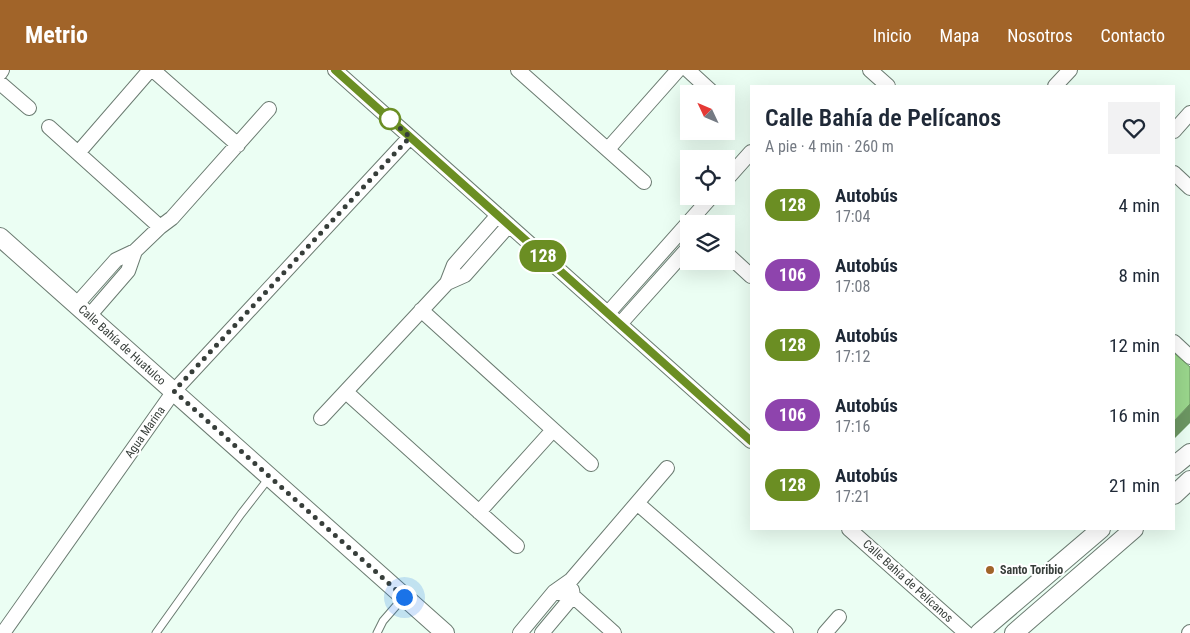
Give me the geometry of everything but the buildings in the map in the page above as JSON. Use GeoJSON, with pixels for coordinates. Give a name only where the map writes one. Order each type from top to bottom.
{"type":"FeatureCollection","features":[{"type":"Feature","properties":{"kind":"street"},"geometry":{"type":"LineString","coordinates":[[78,153],[152,70],[238,145]]}},
{"type":"Feature","properties":{"kind":"street"},"geometry":{"type":"LineString","coordinates":[[335,70],[750,440]]}},
{"type":"Feature","properties":{"kind":"street"},"geometry":{"type":"LineString","coordinates":[[518,70],[644,182]]}},
{"type":"Feature","properties":{"kind":"street"},"geometry":{"type":"LineString","coordinates":[[608,149],[678,70]]}},
{"type":"Feature","properties":{"kind":"street"},"geometry":{"type":"LineString","coordinates":[[688,70],[704,85]]}},
{"type":"Feature","properties":{"kind":"street"},"geometry":{"type":"LineString","coordinates":[[870,70],[887,85]]}},
{"type":"Feature","properties":{"kind":"street"},"geometry":{"type":"LineString","coordinates":[[1056,85],[1070,70]]}},
{"type":"Feature","properties":{"kind":"street"},"geometry":{"type":"LineString","coordinates":[[0,83],[28,108]]}},
{"type":"Feature","properties":{"kind":"street"},"geometry":{"type":"LineString","coordinates":[[83,310],[116,260],[135,250],[172,218],[270,109]]}},
{"type":"Feature","properties":{"kind":"street"},"geometry":{"type":"LineString","coordinates":[[1175,130],[1190,113]]}},
{"type":"Feature","properties":{"kind":"street"},"geometry":{"type":"LineString","coordinates":[[49,127],[160,227]]}},
{"type":"Feature","properties":{"kind":"street","name":"Agua Marina"},"geometry":{"type":"LineString","coordinates":[[3,633],[174,391],[410,137]]}},
{"type":"Feature","properties":{"kind":"street"},"geometry":{"type":"LineString","coordinates":[[735,170],[750,153]]}},
{"type":"Feature","properties":{"kind":"street"},"geometry":{"type":"LineString","coordinates":[[1175,174],[1190,188]]}},
{"type":"Feature","properties":{"kind":"street"},"geometry":{"type":"LineString","coordinates":[[697,215],[705,205]]}},
{"type":"Feature","properties":{"kind":"street"},"geometry":{"type":"LineString","coordinates":[[447,283],[454,265],[498,215]]}},
{"type":"Feature","properties":{"kind":"street"},"geometry":{"type":"LineString","coordinates":[[321,418],[447,283],[465,275],[509,225]]}},
{"type":"Feature","properties":{"kind":"street"},"geometry":{"type":"LineString","coordinates":[[608,313],[680,235]]}},
{"type":"Feature","properties":{"kind":"street","name":"Calle Bahía de Huatulco"},"geometry":{"type":"LineString","coordinates":[[0,237],[446,633]]}},
{"type":"Feature","properties":{"kind":"street"},"geometry":{"type":"LineString","coordinates":[[620,324],[680,257]]}},
{"type":"Feature","properties":{"kind":"street"},"geometry":{"type":"LineString","coordinates":[[735,261],[750,275]]}},
{"type":"Feature","properties":{"kind":"street"},"geometry":{"type":"LineString","coordinates":[[421,310],[591,464]]}},
{"type":"Feature","properties":{"kind":"street"},"geometry":{"type":"LineString","coordinates":[[1175,343],[1190,356]]}},
{"type":"Feature","properties":{"kind":"street"},"geometry":{"type":"LineString","coordinates":[[346,392],[517,546]]}},
{"type":"Feature","properties":{"kind":"street"},"geometry":{"type":"LineString","coordinates":[[479,512],[553,430]]}},
{"type":"Feature","properties":{"kind":"street"},"geometry":{"type":"LineString","coordinates":[[1175,465],[1190,452]]}},
{"type":"Feature","properties":{"kind":"street"},"geometry":{"type":"LineString","coordinates":[[520,633],[554,592],[570,580],[667,468]]}},
{"type":"Feature","properties":{"kind":"street"},"geometry":{"type":"LineString","coordinates":[[1175,493],[1190,480]]}},
{"type":"Feature","properties":{"kind":"street"},"geometry":{"type":"LineString","coordinates":[[637,503],[786,633]]}},
{"type":"Feature","properties":{"kind":"street","name":"Calle Bahía de Pelícanos"},"geometry":{"type":"LineString","coordinates":[[850,530],[966,633]]}},
{"type":"Feature","properties":{"kind":"street"},"geometry":{"type":"LineString","coordinates":[[979,633],[1100,530]]}},
{"type":"Feature","properties":{"kind":"street"},"geometry":{"type":"LineString","coordinates":[[1014,633],[1133,530]]}},
{"type":"Feature","properties":{"kind":"street"},"geometry":{"type":"LineString","coordinates":[[570,580],[573,596]]}},
{"type":"Feature","properties":{"kind":"street"},"geometry":{"type":"LineString","coordinates":[[554,592],[573,596],[614,633]]}},
{"type":"Feature","properties":{"kind":"street"},"geometry":{"type":"LineString","coordinates":[[542,633],[573,596]]}},
{"type":"Feature","properties":{"kind":"street"},"geometry":{"type":"LineString","coordinates":[[825,633],[839,618]]}},
{"type":"Feature","properties":{"kind":"lane"},"geometry":{"type":"LineString","coordinates":[[156,633],[241,514],[270,477]]}},
{"type":"Feature","properties":{"kind":"lane"},"geometry":{"type":"LineString","coordinates":[[377,633],[383,621],[404,597]]}},
{"type":"Feature","properties":{"kind":"bus line","name":"128"},"geometry":{"type":"LineString","coordinates":[[335,70],[750,440]]}},
{"type":"Feature","properties":{"kind":"place","name":"Santo Toribio"},"geometry":{"type":"Point","coordinates":[990,570]}},
{"type":"Feature","properties":{"kind":"route"},"geometry":{"type":"LineString","coordinates":[[390,119],[385,115],[410,137],[174,391],[404,597]]}}]}
